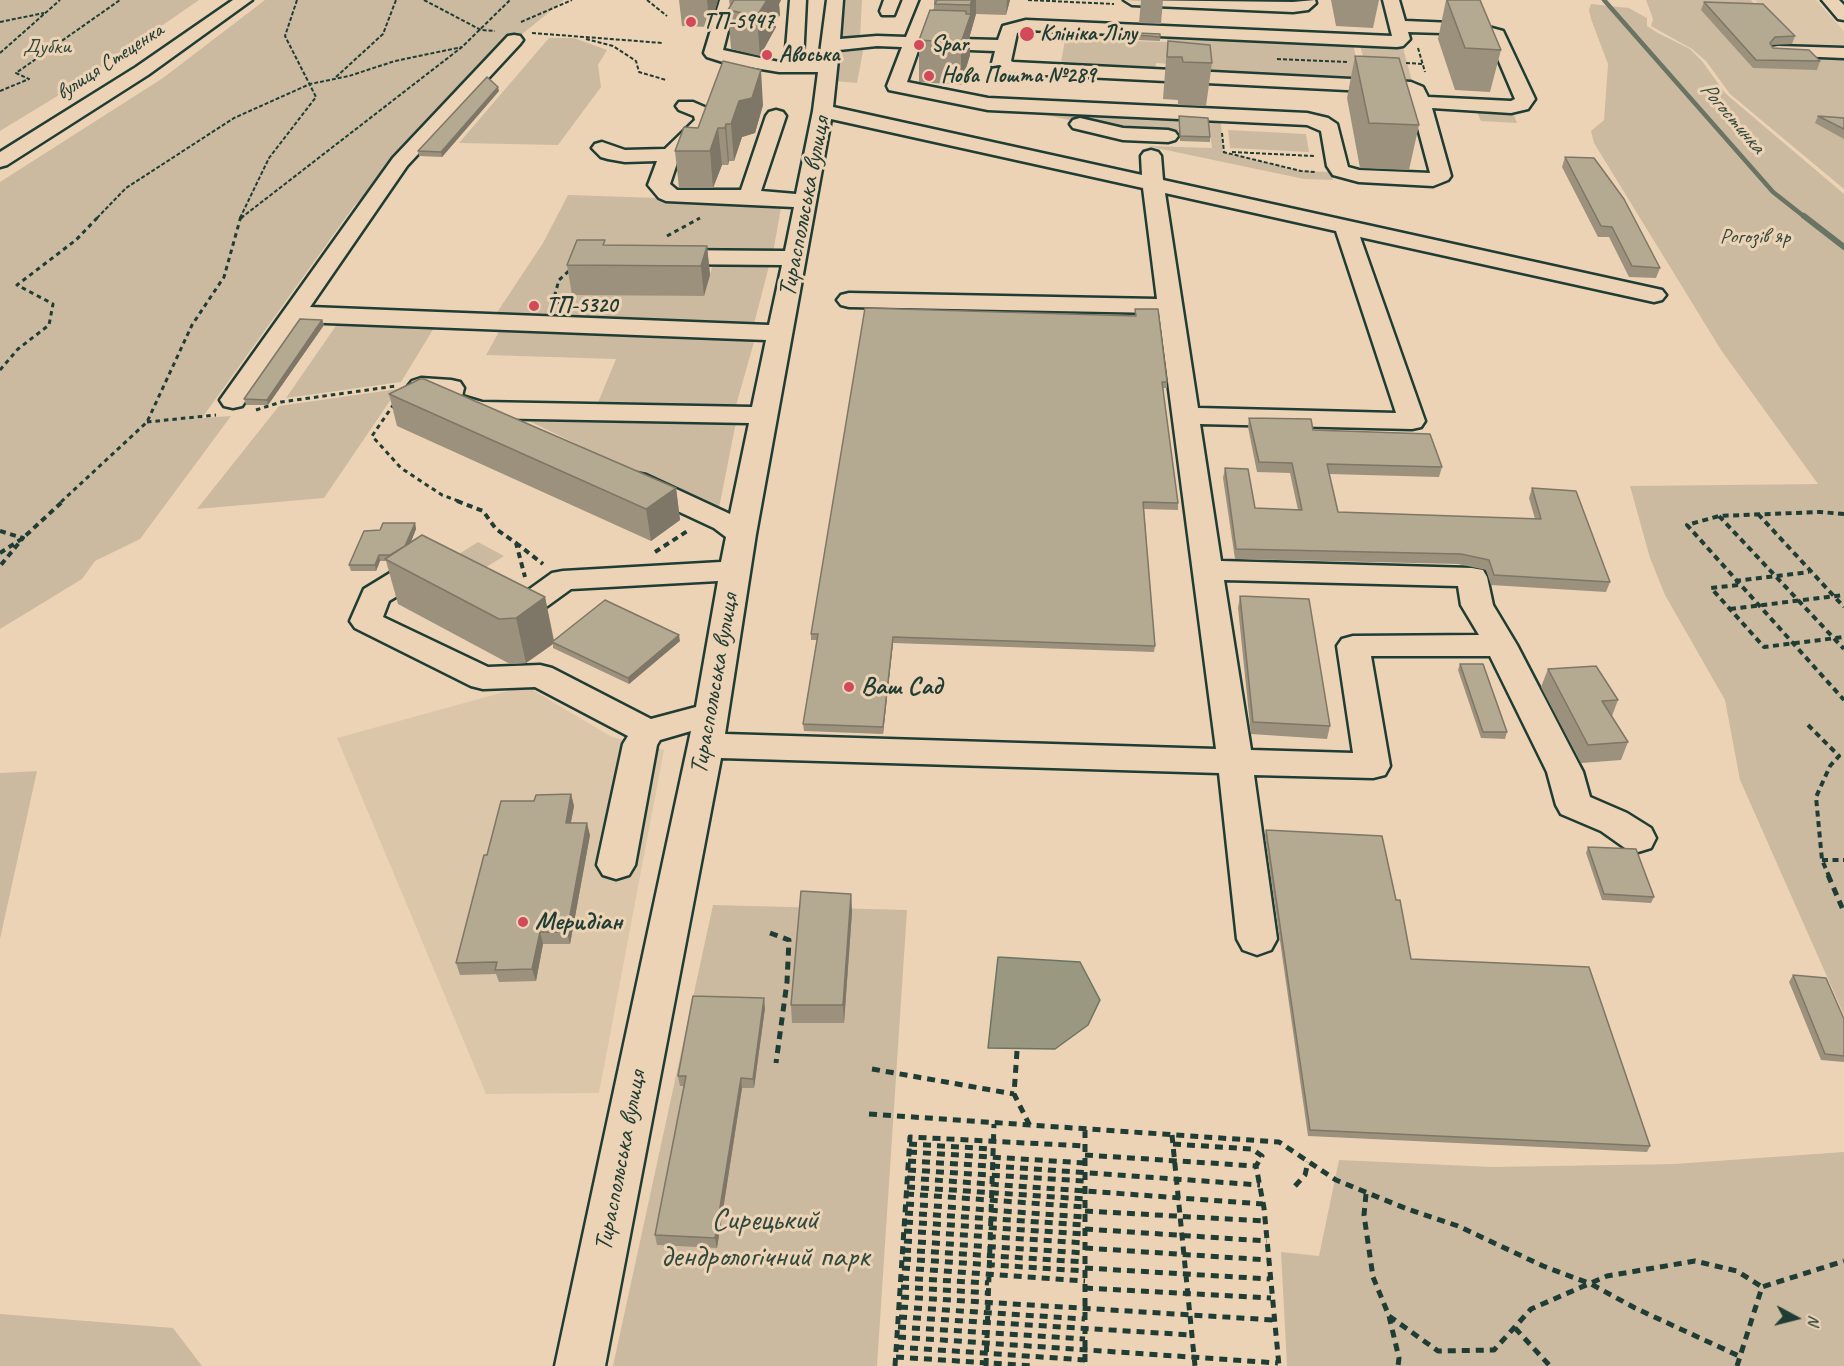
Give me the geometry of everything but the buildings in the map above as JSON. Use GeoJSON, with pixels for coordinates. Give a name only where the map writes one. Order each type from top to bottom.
{"type":"FeatureCollection","features":[{"type":"Feature","properties":{"kind":"street","name":"вулиця Стеценка"},"geometry":{"type":"LineString","coordinates":[[0,145],[99,84],[224,0]]}},
{"type":"Feature","properties":{"kind":"street","name":"вулиця Стеценка"},"geometry":{"type":"LineString","coordinates":[[0,161],[142,71],[244,0]]}},
{"type":"Feature","properties":{"kind":"street"},"geometry":{"type":"LineString","coordinates":[[728,0],[713,53],[726,58],[794,67],[867,41],[1005,46]]}},
{"type":"Feature","properties":{"kind":"street"},"geometry":{"type":"LineString","coordinates":[[794,67],[798,0]]}},
{"type":"Feature","properties":{"kind":"street","name":"Тираспольська вулиця"},"geometry":{"type":"LineString","coordinates":[[580,1366],[708,729],[741,534],[823,111],[835,0]]}},
{"type":"Feature","properties":{"kind":"street"},"geometry":{"type":"LineString","coordinates":[[928,0],[896,86],[1123,134],[1168,136]]}},
{"type":"Feature","properties":{"kind":"street"},"geometry":{"type":"LineString","coordinates":[[1132,0],[1293,7],[1302,6],[1308,3],[1307,0]]}},
{"type":"Feature","properties":{"kind":"street"},"geometry":{"type":"LineString","coordinates":[[1391,0],[1400,32],[1397,42],[1026,25],[1009,30],[1001,63],[1013,68],[1403,86],[1419,97],[1511,107],[1521,105],[1525,99],[1497,35],[1485,30],[1430,19],[1400,32]]}},
{"type":"Feature","properties":{"kind":"street"},"geometry":{"type":"LineString","coordinates":[[1830,0],[1844,15]]}},
{"type":"Feature","properties":{"kind":"street"},"geometry":{"type":"LineString","coordinates":[[227,407],[400,162],[511,31]]}},
{"type":"Feature","properties":{"kind":"street"},"geometry":{"type":"LineString","coordinates":[[1355,41],[1366,85]]}},
{"type":"Feature","properties":{"kind":"street"},"geometry":{"type":"LineString","coordinates":[[1778,51],[1844,53]]}},
{"type":"Feature","properties":{"kind":"street"},"geometry":{"type":"LineString","coordinates":[[988,104],[1307,119],[1321,122],[1330,128],[1340,171],[1359,176],[1433,180],[1441,176],[1419,97]]}},
{"type":"Feature","properties":{"kind":"street"},"geometry":{"type":"LineString","coordinates":[[686,106],[702,113],[705,121],[670,155],[659,185],[667,193],[674,196],[749,196],[804,201]]}},
{"type":"Feature","properties":{"kind":"street"},"geometry":{"type":"LineString","coordinates":[[823,111],[1654,296]]}},
{"type":"Feature","properties":{"kind":"street"},"geometry":{"type":"LineString","coordinates":[[749,196],[776,116]]}},
{"type":"Feature","properties":{"kind":"street"},"geometry":{"type":"LineString","coordinates":[[602,148],[608,153],[625,156],[670,155]]}},
{"type":"Feature","properties":{"kind":"street"},"geometry":{"type":"LineString","coordinates":[[1151,156],[1235,762],[1257,939]]}},
{"type":"Feature","properties":{"kind":"street"},"geometry":{"type":"LineString","coordinates":[[1187,416],[1412,421],[1346,228]]}},
{"type":"Feature","properties":{"kind":"street"},"geometry":{"type":"LineString","coordinates":[[640,257],[795,258]]}},
{"type":"Feature","properties":{"kind":"street"},"geometry":{"type":"LineString","coordinates":[[849,300],[1171,306]]}},
{"type":"Feature","properties":{"kind":"street"},"geometry":{"type":"LineString","coordinates":[[293,314],[780,333]]}},
{"type":"Feature","properties":{"kind":"street"},"geometry":{"type":"LineString","coordinates":[[413,386],[451,388],[448,400],[480,410],[543,439]]}},
{"type":"Feature","properties":{"kind":"street"},"geometry":{"type":"LineString","coordinates":[[480,410],[765,415]]}},
{"type":"Feature","properties":{"kind":"street"},"geometry":{"type":"LineString","coordinates":[[616,472],[710,516],[741,534]]}},
{"type":"Feature","properties":{"kind":"street"},"geometry":{"type":"LineString","coordinates":[[1209,570],[1472,577],[1477,605],[1501,645],[1565,772],[1574,805],[1614,822],[1638,838]]}},
{"type":"Feature","properties":{"kind":"street"},"geometry":{"type":"LineString","coordinates":[[531,603],[562,580],[735,571]]}},
{"type":"Feature","properties":{"kind":"street"},"geometry":{"type":"LineString","coordinates":[[411,574],[375,596],[366,621],[483,678],[540,676],[648,732],[708,729],[1235,762],[1373,766],[1353,646],[1501,645]]}},
{"type":"Feature","properties":{"kind":"street"},"geometry":{"type":"LineString","coordinates":[[616,865],[640,744],[648,732]]}},
{"type":"Feature","properties":{"kind":"path"},"geometry":{"type":"LineString","coordinates":[[0,53],[60,0]]}},
{"type":"Feature","properties":{"kind":"path"},"geometry":{"type":"LineString","coordinates":[[0,91],[29,79],[16,73],[120,0]]}},
{"type":"Feature","properties":{"kind":"path"},"geometry":{"type":"LineString","coordinates":[[0,566],[23,538],[147,422],[192,325],[224,277],[239,220],[269,158],[316,97],[285,36],[297,0]]}},
{"type":"Feature","properties":{"kind":"path"},"geometry":{"type":"LineString","coordinates":[[330,80],[340,75],[383,34],[396,0]]}},
{"type":"Feature","properties":{"kind":"path"},"geometry":{"type":"LineString","coordinates":[[424,0],[481,30],[663,44]]}},
{"type":"Feature","properties":{"kind":"path"},"geometry":{"type":"LineString","coordinates":[[239,220],[462,47],[510,0]]}},
{"type":"Feature","properties":{"kind":"path"},"geometry":{"type":"LineString","coordinates":[[511,31],[572,0]]}},
{"type":"Feature","properties":{"kind":"path"},"geometry":{"type":"LineString","coordinates":[[647,0],[668,16]]}},
{"type":"Feature","properties":{"kind":"path"},"geometry":{"type":"LineString","coordinates":[[0,22],[45,13]]}},
{"type":"Feature","properties":{"kind":"path"},"geometry":{"type":"LineString","coordinates":[[1400,32],[1406,63],[1419,97]]}},
{"type":"Feature","properties":{"kind":"path"},"geometry":{"type":"LineString","coordinates":[[576,36],[613,46],[636,61],[639,72],[666,80]]}},
{"type":"Feature","properties":{"kind":"path"},"geometry":{"type":"LineString","coordinates":[[0,370],[18,349],[49,326],[53,304],[17,285],[76,240],[126,188],[234,118],[310,84],[395,61],[462,47]]}},
{"type":"Feature","properties":{"kind":"path"},"geometry":{"type":"LineString","coordinates":[[1276,50],[1277,59],[1347,62]]}},
{"type":"Feature","properties":{"kind":"path"},"geometry":{"type":"LineString","coordinates":[[1406,63],[1423,64]]}},
{"type":"Feature","properties":{"kind":"path"},"geometry":{"type":"LineString","coordinates":[[1220,115],[1223,152]]}},
{"type":"Feature","properties":{"kind":"path"},"geometry":{"type":"LineString","coordinates":[[1223,152],[1316,156]]}},
{"type":"Feature","properties":{"kind":"path"},"geometry":{"type":"LineString","coordinates":[[1223,152],[1301,171],[1320,172]]}},
{"type":"Feature","properties":{"kind":"path"},"geometry":{"type":"LineString","coordinates":[[659,240],[700,218]]}},
{"type":"Feature","properties":{"kind":"path"},"geometry":{"type":"LineString","coordinates":[[547,324],[560,303],[555,294],[559,280],[578,263]]}},
{"type":"Feature","properties":{"kind":"path"},"geometry":{"type":"LineString","coordinates":[[255,411],[281,402],[396,386],[413,386]]}},
{"type":"Feature","properties":{"kind":"path"},"geometry":{"type":"LineString","coordinates":[[413,386],[372,436],[400,468],[442,495],[483,511],[496,529],[562,580]]}},
{"type":"Feature","properties":{"kind":"path"},"geometry":{"type":"LineString","coordinates":[[147,422],[227,407]]}},
{"type":"Feature","properties":{"kind":"path"},"geometry":{"type":"LineString","coordinates":[[1758,514],[1844,608]]}},
{"type":"Feature","properties":{"kind":"path"},"geometry":{"type":"LineString","coordinates":[[1843,515],[1719,516],[1687,525],[1844,700]]}},
{"type":"Feature","properties":{"kind":"path"},"geometry":{"type":"LineString","coordinates":[[616,577],[710,516]]}},
{"type":"Feature","properties":{"kind":"path"},"geometry":{"type":"LineString","coordinates":[[1719,516],[1844,649]]}},
{"type":"Feature","properties":{"kind":"path"},"geometry":{"type":"LineString","coordinates":[[0,531],[23,538]]}},
{"type":"Feature","properties":{"kind":"path"},"geometry":{"type":"LineString","coordinates":[[0,553],[23,538]]}},
{"type":"Feature","properties":{"kind":"path"},"geometry":{"type":"LineString","coordinates":[[516,543],[531,603]]}},
{"type":"Feature","properties":{"kind":"path"},"geometry":{"type":"LineString","coordinates":[[1810,572],[1711,588],[1764,647],[1844,637]]}},
{"type":"Feature","properties":{"kind":"path"},"geometry":{"type":"LineString","coordinates":[[1730,609],[1844,595]]}},
{"type":"Feature","properties":{"kind":"path"},"geometry":{"type":"LineString","coordinates":[[1808,725],[1842,755],[1830,766],[1816,796],[1822,860],[1844,912]]}},
{"type":"Feature","properties":{"kind":"path"},"geometry":{"type":"LineString","coordinates":[[1822,860],[1844,861]]}},
{"type":"Feature","properties":{"kind":"path"},"geometry":{"type":"LineString","coordinates":[[770,933],[789,940],[787,982],[776,1063]]}},
{"type":"Feature","properties":{"kind":"path"},"geometry":{"type":"LineString","coordinates":[[1017,1051],[1014,1094],[1030,1126]]}},
{"type":"Feature","properties":{"kind":"path"},"geometry":{"type":"LineString","coordinates":[[872,1069],[1014,1094]]}},
{"type":"Feature","properties":{"kind":"path"},"geometry":{"type":"LineString","coordinates":[[869,1114],[1279,1142],[1336,1180],[1366,1194],[1458,1226],[1543,1266],[1591,1284],[1635,1308],[1739,1356]]}},
{"type":"Feature","properties":{"kind":"path"},"geometry":{"type":"LineString","coordinates":[[986,1365],[994,1124]]}},
{"type":"Feature","properties":{"kind":"path"},"geometry":{"type":"LineString","coordinates":[[896,1347],[986,1352],[1085,1363],[1085,1130]]}},
{"type":"Feature","properties":{"kind":"path"},"geometry":{"type":"LineString","coordinates":[[1172,1135],[1194,1363]]}},
{"type":"Feature","properties":{"kind":"path"},"geometry":{"type":"LineString","coordinates":[[895,1366],[910,1137],[1084,1146]]}},
{"type":"Feature","properties":{"kind":"path"},"geometry":{"type":"LineString","coordinates":[[909,1144],[993,1149]]}},
{"type":"Feature","properties":{"kind":"path"},"geometry":{"type":"LineString","coordinates":[[898,1337],[1085,1350],[1194,1363],[1278,1365],[1265,1221],[1256,1166],[1262,1156],[1252,1149],[1173,1144]]}},
{"type":"Feature","properties":{"kind":"path"},"geometry":{"type":"LineString","coordinates":[[909,1152],[1085,1164]]}},
{"type":"Feature","properties":{"kind":"path"},"geometry":{"type":"LineString","coordinates":[[1085,1155],[1256,1166]]}},
{"type":"Feature","properties":{"kind":"path"},"geometry":{"type":"LineString","coordinates":[[908,1161],[992,1166],[1085,1177]]}},
{"type":"Feature","properties":{"kind":"path"},"geometry":{"type":"LineString","coordinates":[[1295,1186],[1305,1175],[1308,1162]]}},
{"type":"Feature","properties":{"kind":"path"},"geometry":{"type":"LineString","coordinates":[[908,1170],[1260,1185]]}},
{"type":"Feature","properties":{"kind":"path"},"geometry":{"type":"LineString","coordinates":[[907,1178],[1263,1204]]}},
{"type":"Feature","properties":{"kind":"path"},"geometry":{"type":"LineString","coordinates":[[907,1187],[1085,1199]]}},
{"type":"Feature","properties":{"kind":"path"},"geometry":{"type":"LineString","coordinates":[[906,1194],[991,1200],[1085,1212]]}},
{"type":"Feature","properties":{"kind":"path"},"geometry":{"type":"LineString","coordinates":[[1366,1194],[1364,1215],[1373,1277],[1389,1316],[1399,1358],[1398,1366]]}},
{"type":"Feature","properties":{"kind":"path"},"geometry":{"type":"LineString","coordinates":[[906,1204],[991,1210],[1265,1221]]}},
{"type":"Feature","properties":{"kind":"path"},"geometry":{"type":"LineString","coordinates":[[905,1213],[990,1218],[1085,1230]]}},
{"type":"Feature","properties":{"kind":"path"},"geometry":{"type":"LineString","coordinates":[[904,1222],[1267,1241]]}},
{"type":"Feature","properties":{"kind":"path"},"geometry":{"type":"LineString","coordinates":[[904,1231],[990,1236],[1085,1248]]}},
{"type":"Feature","properties":{"kind":"path"},"geometry":{"type":"LineString","coordinates":[[904,1242],[1085,1248],[1268,1260]]}},
{"type":"Feature","properties":{"kind":"path"},"geometry":{"type":"LineString","coordinates":[[903,1250],[989,1254],[1085,1267]]}},
{"type":"Feature","properties":{"kind":"path"},"geometry":{"type":"LineString","coordinates":[[903,1259],[1085,1267],[1270,1279]]}},
{"type":"Feature","properties":{"kind":"path"},"geometry":{"type":"LineString","coordinates":[[1389,1316],[1438,1351],[1494,1350],[1532,1309],[1607,1276],[1695,1261],[1737,1271],[1762,1287]]}},
{"type":"Feature","properties":{"kind":"path"},"geometry":{"type":"LineString","coordinates":[[1762,1287],[1844,1261]]}},
{"type":"Feature","properties":{"kind":"path"},"geometry":{"type":"LineString","coordinates":[[902,1268],[989,1274],[1188,1294],[1271,1298]]}},
{"type":"Feature","properties":{"kind":"path"},"geometry":{"type":"LineString","coordinates":[[901,1278],[988,1283]]}},
{"type":"Feature","properties":{"kind":"path"},"geometry":{"type":"LineString","coordinates":[[901,1287],[988,1293]]}},
{"type":"Feature","properties":{"kind":"path"},"geometry":{"type":"LineString","coordinates":[[1738,1366],[1739,1356],[1762,1287]]}},
{"type":"Feature","properties":{"kind":"path"},"geometry":{"type":"LineString","coordinates":[[901,1297],[1273,1320]]}},
{"type":"Feature","properties":{"kind":"path"},"geometry":{"type":"LineString","coordinates":[[900,1306],[1085,1319]]}},
{"type":"Feature","properties":{"kind":"path"},"geometry":{"type":"LineString","coordinates":[[899,1317],[1192,1335]]}},
{"type":"Feature","properties":{"kind":"path"},"geometry":{"type":"LineString","coordinates":[[898,1327],[1085,1339]]}},
{"type":"Feature","properties":{"kind":"path"},"geometry":{"type":"LineString","coordinates":[[1515,1328],[1550,1366]]}},
{"type":"Feature","properties":{"kind":"path"},"geometry":{"type":"LineString","coordinates":[[896,1357],[986,1365],[1035,1366]]}},
{"type":"Feature","properties":{"kind":"shaded area"},"geometry":{"type":"Polygon","coordinates":[[[1755,0],[1816,0],[1844,31],[1844,51],[1798,50],[1755,0]]]}},
{"type":"Feature","properties":{"kind":"shaded area","name":"Меридіан"},"geometry":{"type":"Polygon","coordinates":[[[526,686],[612,737],[664,750],[599,1093],[486,1094],[337,738],[526,686]]]}},
{"type":"Feature","properties":{"kind":"shaded area"},"geometry":{"type":"Polygon","coordinates":[[[998,957],[1080,962],[1100,1000],[1088,1025],[1055,1049],[988,1048],[998,957]]]}},
{"type":"Feature","properties":{"kind":"green space","name":"Дубки"},"geometry":{"type":"Polygon","coordinates":[[[0,0],[199,0],[82,81],[0,131],[0,0]]]}},
{"type":"Feature","properties":{"kind":"green space"},"geometry":{"type":"Polygon","coordinates":[[[265,0],[564,0],[521,35],[354,206],[202,418],[231,416],[140,539],[95,561],[82,579],[0,629],[0,182],[163,78],[265,0]]]}},
{"type":"Feature","properties":{"kind":"green space"},"geometry":{"type":"Polygon","coordinates":[[[844,0],[862,0],[860,38],[840,39],[844,0]]]}},
{"type":"Feature","properties":{"kind":"green space"},"geometry":{"type":"Polygon","coordinates":[[[1646,0],[1751,0],[1793,52],[1844,56],[1844,189],[1730,94],[1706,61],[1692,49],[1651,26],[1653,19],[1646,0]]]}},
{"type":"Feature","properties":{"kind":"green space","name":"Рогозів яр"},"geometry":{"type":"Polygon","coordinates":[[[1591,4],[1629,8],[1647,18],[1647,26],[1690,49],[1702,61],[1725,93],[1844,194],[1844,1015],[1740,780],[1725,700],[1665,595],[1650,558],[1630,486],[1818,484],[1721,350],[1594,143],[1591,131],[1604,120],[1608,64],[1591,19],[1589,10],[1591,4]]]}},
{"type":"Feature","properties":{"kind":"green space"},"geometry":{"type":"Polygon","coordinates":[[[1067,29],[1128,31],[1128,41],[1167,42],[1167,33],[1353,43],[1361,82],[1201,75],[1200,66],[1156,63],[1155,72],[1060,68],[1067,29]]]}},
{"type":"Feature","properties":{"kind":"green space"},"geometry":{"type":"Polygon","coordinates":[[[549,38],[574,38],[607,50],[598,65],[601,87],[558,145],[459,143],[549,38]]]}},
{"type":"Feature","properties":{"kind":"green space"},"geometry":{"type":"Polygon","coordinates":[[[1402,44],[1413,85],[1369,80],[1360,45],[1402,44]]]}},
{"type":"Feature","properties":{"kind":"green space"},"geometry":{"type":"Polygon","coordinates":[[[864,46],[857,83],[835,81],[839,47],[864,46]]]}},
{"type":"Feature","properties":{"kind":"green space"},"geometry":{"type":"Polygon","coordinates":[[[1475,108],[1512,110],[1517,123],[1481,121],[1475,108]]]}},
{"type":"Feature","properties":{"kind":"green space"},"geometry":{"type":"Polygon","coordinates":[[[1023,110],[1073,110],[1073,115],[1221,123],[1223,152],[1301,171],[1330,172],[1333,180],[1304,179],[1147,146],[1212,148],[1210,133],[1124,132],[1023,110]]]}},
{"type":"Feature","properties":{"kind":"green space"},"geometry":{"type":"Polygon","coordinates":[[[1228,130],[1306,134],[1309,152],[1230,148],[1228,130]]]}},
{"type":"Feature","properties":{"kind":"green space"},"geometry":{"type":"Polygon","coordinates":[[[568,195],[782,202],[773,253],[670,255],[657,246],[601,249],[589,294],[704,296],[712,267],[769,266],[753,328],[494,317],[543,243],[568,195]]]}},
{"type":"Feature","properties":{"kind":"green space"},"geometry":{"type":"Polygon","coordinates":[[[340,320],[437,323],[401,382],[286,398],[340,320]]]}},
{"type":"Feature","properties":{"kind":"green space"},"geometry":{"type":"Polygon","coordinates":[[[501,328],[756,335],[735,409],[597,405],[616,359],[486,355],[501,328]]]}},
{"type":"Feature","properties":{"kind":"green space"},"geometry":{"type":"Polygon","coordinates":[[[398,389],[324,498],[197,509],[279,406],[398,389]]]}},
{"type":"Feature","properties":{"kind":"green space"},"geometry":{"type":"Polygon","coordinates":[[[737,417],[718,513],[523,418],[737,417]]]}},
{"type":"Feature","properties":{"kind":"green space"},"geometry":{"type":"Polygon","coordinates":[[[478,542],[504,556],[480,571],[454,557],[478,542]]]}},
{"type":"Feature","properties":{"kind":"green space"},"geometry":{"type":"Polygon","coordinates":[[[37,771],[0,939],[0,773],[37,771]]]}},
{"type":"Feature","properties":{"kind":"green space","name":"Сирецький дендрологічний парк"},"geometry":{"type":"Polygon","coordinates":[[[713,905],[907,910],[877,1366],[613,1366],[713,905]]]}},
{"type":"Feature","properties":{"kind":"green space"},"geometry":{"type":"Polygon","coordinates":[[[1844,1152],[1844,1366],[1287,1366],[1281,1252],[1319,1256],[1339,1160],[1492,1167],[1674,1164],[1844,1152]]]}},
{"type":"Feature","properties":{"kind":"green space"},"geometry":{"type":"Polygon","coordinates":[[[0,1314],[173,1328],[202,1366],[0,1366],[0,1314]]]}},
{"type":"Feature","properties":{"kind":"waterway","name":"Рогостинка"},"geometry":{"type":"LineString","coordinates":[[1604,0],[1773,192],[1806,218]]}},
{"type":"Feature","properties":{"kind":"waterway","name":"Рогостинка"},"geometry":{"type":"LineString","coordinates":[[1804,216],[1844,247]]}},
{"type":"Feature","properties":{"kind":"place","name":"ТП-5947"},"geometry":{"type":"Point","coordinates":[691,22]}},
{"type":"Feature","properties":{"kind":"place","name":"Клініка Лілу"},"geometry":{"type":"Point","coordinates":[1027,34]}},
{"type":"Feature","properties":{"kind":"place","name":"Spar"},"geometry":{"type":"Point","coordinates":[919,45]}},
{"type":"Feature","properties":{"kind":"place","name":"Авоська"},"geometry":{"type":"Point","coordinates":[767,55]}},
{"type":"Feature","properties":{"kind":"place","name":"Нова Пошта №289"},"geometry":{"type":"Point","coordinates":[929,76]}},
{"type":"Feature","properties":{"kind":"place","name":"ТП-5320"},"geometry":{"type":"Point","coordinates":[534,306]}},
{"type":"Feature","properties":{"kind":"place","name":"Ваш Сад"},"geometry":{"type":"Point","coordinates":[849,687]}},
{"type":"Feature","properties":{"kind":"place","name":"Меридіан"},"geometry":{"type":"Point","coordinates":[523,922]}}]}
